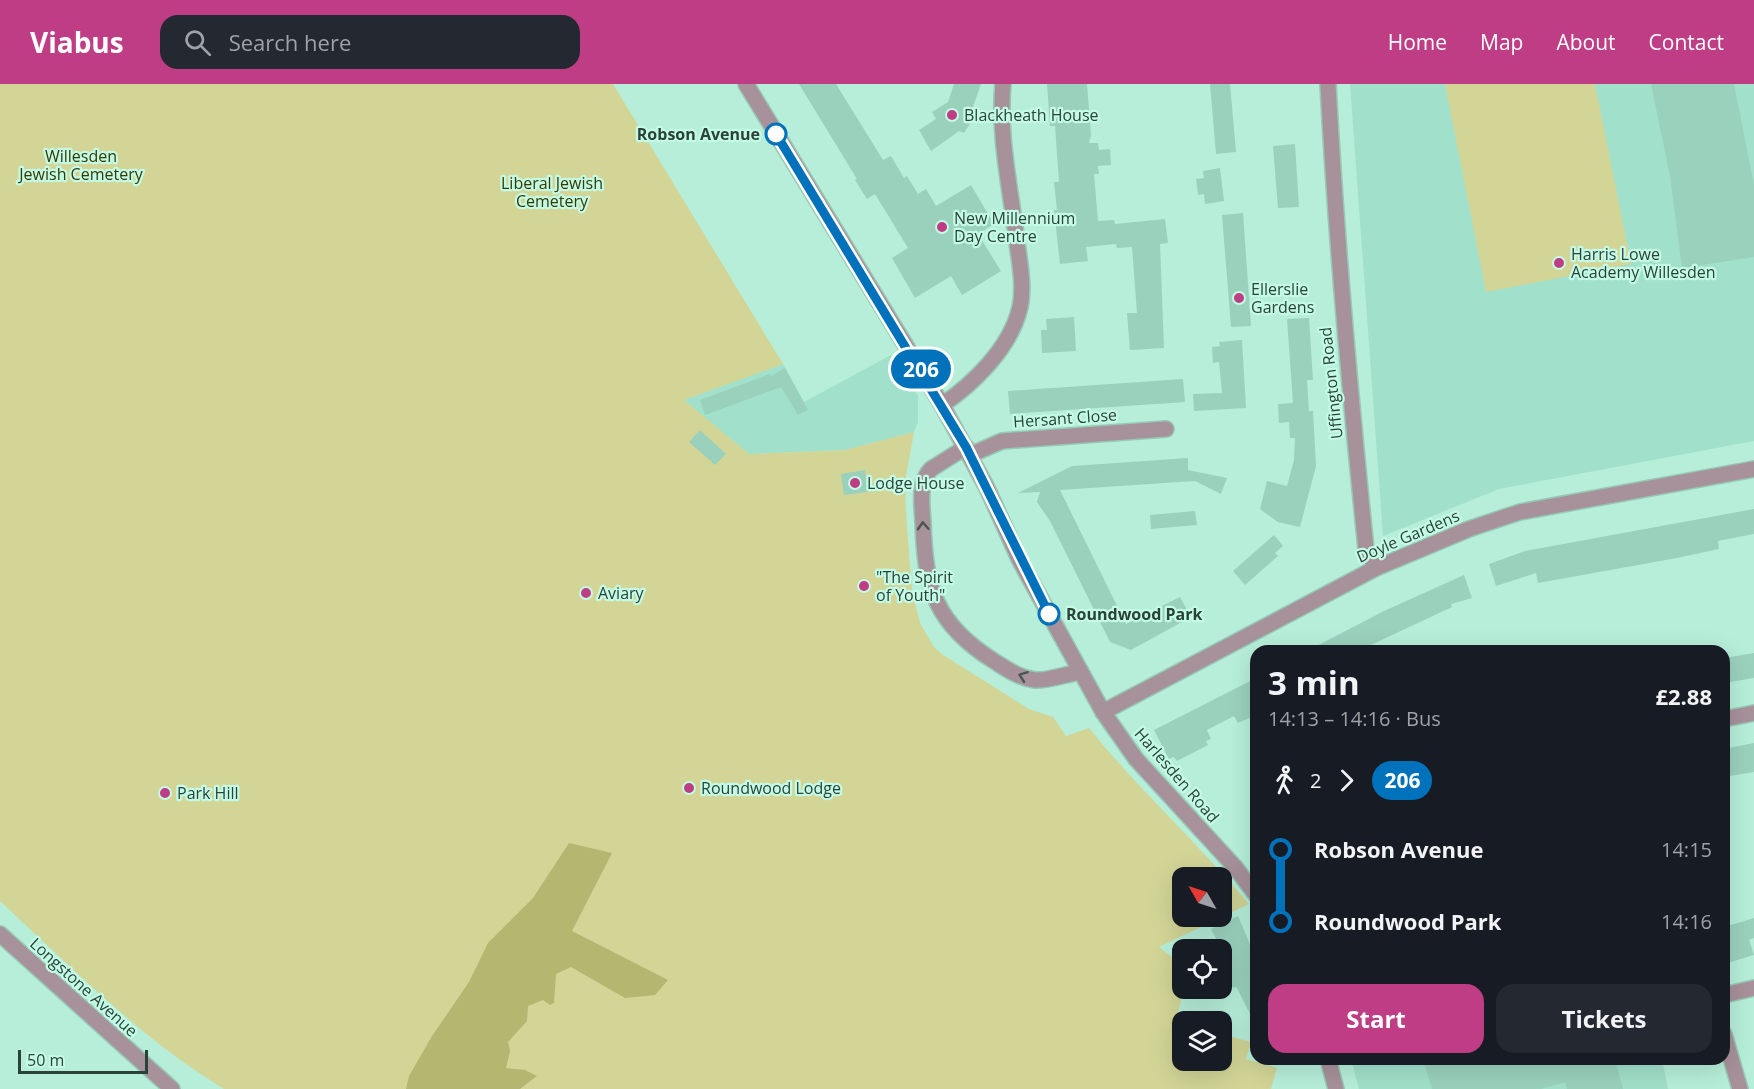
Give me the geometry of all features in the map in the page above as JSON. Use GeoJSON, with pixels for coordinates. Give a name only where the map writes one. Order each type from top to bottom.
{"type":"FeatureCollection","features":[{"type":"Feature","properties":{"kind":"street"},"geometry":{"type":"LineString","coordinates":[[746,84],[942,405],[967,387],[1003,344],[1019,311],[1021,272],[1000,124],[1003,84]]}},
{"type":"Feature","properties":{"kind":"street","name":"Uffington Road"},"geometry":{"type":"LineString","coordinates":[[1328,84],[1338,259],[1350,392],[1366,549],[1376,568]]}},
{"type":"Feature","properties":{"kind":"street","name":"Harlesden Road"},"geometry":{"type":"LineString","coordinates":[[942,405],[968,451],[1020,561],[1103,711],[1136,759],[1235,867],[1250,888]]}},
{"type":"Feature","properties":{"kind":"street","name":"Hersant Close"},"geometry":{"type":"LineString","coordinates":[[968,451],[1002,441],[1166,429]]}},
{"type":"Feature","properties":{"kind":"street"},"geometry":{"type":"LineString","coordinates":[[968,451],[931,469],[927,473],[923,489],[925,571],[940,612],[974,648],[1021,677],[1037,681],[1080,672]]}},
{"type":"Feature","properties":{"kind":"street","name":"Doyle Gardens"},"geometry":{"type":"LineString","coordinates":[[1103,711],[1376,568],[1469,529],[1520,512],[1754,469]]}},
{"type":"Feature","properties":{"kind":"street"},"geometry":{"type":"LineString","coordinates":[[1730,718],[1754,713]]}},
{"type":"Feature","properties":{"kind":"street","name":"Longstone Avenue"},"geometry":{"type":"LineString","coordinates":[[0,934],[172,1089]]}},
{"type":"Feature","properties":{"kind":"street"},"geometry":{"type":"LineString","coordinates":[[1730,994],[1754,988]]}},
{"type":"Feature","properties":{"kind":"street"},"geometry":{"type":"LineString","coordinates":[[1730,1055],[1740,1089]]}},
{"type":"Feature","properties":{"kind":"street"},"geometry":{"type":"LineString","coordinates":[[1330,1065],[1336,1089]]}},
{"type":"Feature","properties":{"kind":"shaded area","name":"Harris Lowe Academy Willesden"},"geometry":{"type":"Polygon","coordinates":[[[1350,84],[1754,84],[1754,441],[1499,489],[1383,536],[1350,84]]]}},
{"type":"Feature","properties":{"kind":"shaded area"},"geometry":{"type":"Polygon","coordinates":[[[891,355],[918,396],[918,422],[914,432],[845,450],[749,454],[683,400],[783,364],[804,402],[891,355]]]}},
{"type":"Feature","properties":{"kind":"shaded area"},"geometry":{"type":"Polygon","coordinates":[[[569,843],[612,853],[572,931],[668,980],[655,995],[625,998],[571,967],[556,974],[554,1003],[550,1005],[543,1000],[528,1006],[527,1021],[508,1042],[510,1051],[506,1068],[525,1070],[537,1076],[520,1089],[406,1089],[409,1076],[432,1036],[469,982],[488,943],[533,898],[569,843]]]}},
{"type":"Feature","properties":{"kind":"shaded area"},"geometry":{"type":"Polygon","coordinates":[[[1353,1065],[1663,1065],[1668,1089],[1359,1089],[1353,1065]]]}},
{"type":"Feature","properties":{"kind":"green space"},"geometry":{"type":"Polygon","coordinates":[[[0,84],[613,84],[783,364],[684,400],[749,454],[845,450],[914,432],[905,482],[912,591],[920,623],[934,647],[1029,709],[1053,717],[1066,736],[1089,728],[1217,867],[1172,867],[1172,927],[1201,927],[1159,947],[1172,957],[1172,999],[1182,999],[1178,1011],[1172,1011],[1172,1071],[1232,1071],[1232,1037],[1250,1042],[1246,1059],[1250,1060],[1250,1065],[1267,1065],[1277,1068],[1271,1089],[224,1089],[193,1069],[107,1001],[0,901],[0,84]]]}},
{"type":"Feature","properties":{"kind":"green space"},"geometry":{"type":"Polygon","coordinates":[[[1445,84],[1595,84],[1631,264],[1486,292],[1445,84]]]}},
{"type":"Feature","properties":{"kind":"green space"},"geometry":{"type":"Polygon","coordinates":[[[1232,884],[1249,904],[1232,912],[1232,884]]]}},
{"type":"Feature","properties":{"kind":"building","name":"New Millennium Day Centre"},"geometry":{"type":"Polygon","coordinates":[[[799,84],[836,84],[883,160],[891,156],[904,178],[907,176],[918,194],[926,189],[936,206],[971,185],[994,224],[978,234],[1001,271],[962,295],[951,276],[915,298],[892,258],[908,248],[875,194],[867,199],[799,84]]]}},
{"type":"Feature","properties":{"kind":"building","name":"Blackheath House"},"geometry":{"type":"Polygon","coordinates":[[[954,84],[981,84],[969,118],[971,122],[964,133],[959,131],[931,151],[919,130],[936,119],[932,112],[948,102],[954,84]]]}},
{"type":"Feature","properties":{"kind":"building"},"geometry":{"type":"Polygon","coordinates":[[[1047,84],[1087,84],[1091,135],[1089,143],[1098,143],[1099,150],[1110,149],[1111,165],[1098,166],[1099,174],[1094,174],[1098,221],[1114,220],[1115,224],[1165,219],[1168,243],[1160,244],[1164,348],[1130,350],[1127,313],[1137,313],[1132,247],[1117,248],[1116,244],[1086,247],[1088,261],[1060,264],[1054,210],[1057,210],[1054,182],[1059,182],[1055,126],[1050,126],[1047,84]]]}},
{"type":"Feature","properties":{"kind":"building"},"geometry":{"type":"Polygon","coordinates":[[[1210,84],[1230,84],[1236,152],[1216,154],[1210,84]]]}},
{"type":"Feature","properties":{"kind":"building"},"geometry":{"type":"Polygon","coordinates":[[[1651,84],[1734,84],[1754,185],[1754,257],[1682,268],[1670,176],[1651,84]]]}},
{"type":"Feature","properties":{"kind":"building"},"geometry":{"type":"Polygon","coordinates":[[[1295,144],[1299,207],[1278,208],[1273,146],[1295,144]]]}},
{"type":"Feature","properties":{"kind":"building"},"geometry":{"type":"Polygon","coordinates":[[[1220,168],[1224,201],[1205,204],[1204,194],[1198,195],[1196,179],[1204,178],[1203,171],[1220,168]]]}},
{"type":"Feature","properties":{"kind":"building","name":"Ellerslie Gardens"},"geometry":{"type":"Polygon","coordinates":[[[1243,213],[1251,326],[1231,327],[1222,215],[1243,213]]]}},
{"type":"Feature","properties":{"kind":"building"},"geometry":{"type":"Polygon","coordinates":[[[1074,317],[1076,351],[1042,353],[1041,330],[1047,330],[1046,319],[1074,317]]]}},
{"type":"Feature","properties":{"kind":"building"},"geometry":{"type":"Polygon","coordinates":[[[1309,318],[1313,380],[1307,380],[1309,411],[1313,411],[1316,466],[1300,527],[1278,522],[1260,509],[1267,481],[1287,486],[1294,460],[1295,438],[1290,438],[1289,422],[1279,423],[1278,404],[1293,403],[1287,319],[1309,318]]]}},
{"type":"Feature","properties":{"kind":"building"},"geometry":{"type":"Polygon","coordinates":[[[1242,340],[1246,408],[1194,411],[1193,394],[1222,393],[1219,362],[1213,363],[1212,347],[1220,346],[1219,342],[1242,340]]]}},
{"type":"Feature","properties":{"kind":"building"},"geometry":{"type":"Polygon","coordinates":[[[785,368],[808,410],[798,415],[781,387],[705,415],[700,400],[770,374],[771,376],[785,368]]]}},
{"type":"Feature","properties":{"kind":"building"},"geometry":{"type":"Polygon","coordinates":[[[1183,379],[1185,402],[1010,414],[1008,391],[1183,379]]]}},
{"type":"Feature","properties":{"kind":"building"},"geometry":{"type":"Polygon","coordinates":[[[700,430],[726,454],[715,465],[689,442],[700,430]]]}},
{"type":"Feature","properties":{"kind":"building"},"geometry":{"type":"Polygon","coordinates":[[[1188,458],[1188,470],[1227,478],[1221,494],[1195,481],[1060,490],[1126,624],[1180,597],[1191,617],[1131,650],[1110,642],[1050,521],[1037,502],[1040,492],[1018,493],[1072,466],[1188,458]]]}},
{"type":"Feature","properties":{"kind":"building","name":"Lodge House"},"geometry":{"type":"Polygon","coordinates":[[[865,470],[868,492],[844,495],[841,474],[865,470]]]}},
{"type":"Feature","properties":{"kind":"building"},"geometry":{"type":"Polygon","coordinates":[[[1754,509],[1754,534],[1718,541],[1719,549],[1677,558],[1538,583],[1536,573],[1496,586],[1489,564],[1525,551],[1754,509]]]}},
{"type":"Feature","properties":{"kind":"building"},"geometry":{"type":"Polygon","coordinates":[[[1195,511],[1197,525],[1151,529],[1150,515],[1195,511]]]}},
{"type":"Feature","properties":{"kind":"building"},"geometry":{"type":"Polygon","coordinates":[[[1274,535],[1283,546],[1275,553],[1278,556],[1245,585],[1233,571],[1274,535]]]}},
{"type":"Feature","properties":{"kind":"building"},"geometry":{"type":"Polygon","coordinates":[[[1464,575],[1472,598],[1451,604],[1452,607],[1371,645],[1319,645],[1384,611],[1464,575]]]}},
{"type":"Feature","properties":{"kind":"building"},"geometry":{"type":"Polygon","coordinates":[[[1754,653],[1754,678],[1730,682],[1730,657],[1754,653]]]}},
{"type":"Feature","properties":{"kind":"building"},"geometry":{"type":"Polygon","coordinates":[[[1250,681],[1250,718],[1238,723],[1234,716],[1207,730],[1211,739],[1206,741],[1208,745],[1177,761],[1174,757],[1169,759],[1154,730],[1250,681]]]}},
{"type":"Feature","properties":{"kind":"building"},"geometry":{"type":"Polygon","coordinates":[[[1754,743],[1754,772],[1730,776],[1730,748],[1754,743]]]}},
{"type":"Feature","properties":{"kind":"building"},"geometry":{"type":"Polygon","coordinates":[[[1238,916],[1250,944],[1250,1014],[1236,987],[1232,986],[1232,939],[1216,939],[1211,929],[1232,927],[1232,919],[1238,916]]]}},
{"type":"Feature","properties":{"kind":"building"},"geometry":{"type":"Polygon","coordinates":[[[1754,918],[1754,938],[1749,940],[1754,955],[1730,962],[1730,925],[1754,918]]]}},
{"type":"Feature","properties":{"kind":"building"},"geometry":{"type":"Polygon","coordinates":[[[1425,1065],[1617,1065],[1623,1089],[1567,1089],[1565,1082],[1541,1089],[1432,1089],[1425,1065]]]}},
{"type":"Feature","properties":{"kind":"bus line","name":"206"},"geometry":{"type":"LineString","coordinates":[[776,134],[966,447],[1020,561],[1049,614]]}},
{"type":"Feature","properties":{"kind":"place","name":"Blackheath House"},"geometry":{"type":"Point","coordinates":[952,115]}},
{"type":"Feature","properties":{"kind":"place","name":"Robson Avenue"},"geometry":{"type":"Point","coordinates":[776,134]}},
{"type":"Feature","properties":{"kind":"place","name":"New Millennium Day Centre"},"geometry":{"type":"Point","coordinates":[942,227]}},
{"type":"Feature","properties":{"kind":"place","name":"Harris Lowe Academy Willesden"},"geometry":{"type":"Point","coordinates":[1559,263]}},
{"type":"Feature","properties":{"kind":"place","name":"Ellerslie Gardens"},"geometry":{"type":"Point","coordinates":[1239,298]}},
{"type":"Feature","properties":{"kind":"place","name":"Lodge House"},"geometry":{"type":"Point","coordinates":[855,483]}},
{"type":"Feature","properties":{"kind":"place","name":"\"The Spirit of Youth\""},"geometry":{"type":"Point","coordinates":[864,586]}},
{"type":"Feature","properties":{"kind":"place","name":"Aviary"},"geometry":{"type":"Point","coordinates":[586,593]}},
{"type":"Feature","properties":{"kind":"place","name":"Roundwood Park"},"geometry":{"type":"Point","coordinates":[1049,614]}},
{"type":"Feature","properties":{"kind":"place","name":"Roundwood Lodge"},"geometry":{"type":"Point","coordinates":[689,788]}},
{"type":"Feature","properties":{"kind":"place","name":"Park Hill"},"geometry":{"type":"Point","coordinates":[165,793]}},
{"type":"Feature","properties":{"kind":"park label","name":"Willesden Jewish Cemetery"},"geometry":{"type":"Point","coordinates":[81,165]}},
{"type":"Feature","properties":{"kind":"park label","name":"Liberal Jewish Cemetery"},"geometry":{"type":"Point","coordinates":[552,192]}}]}
